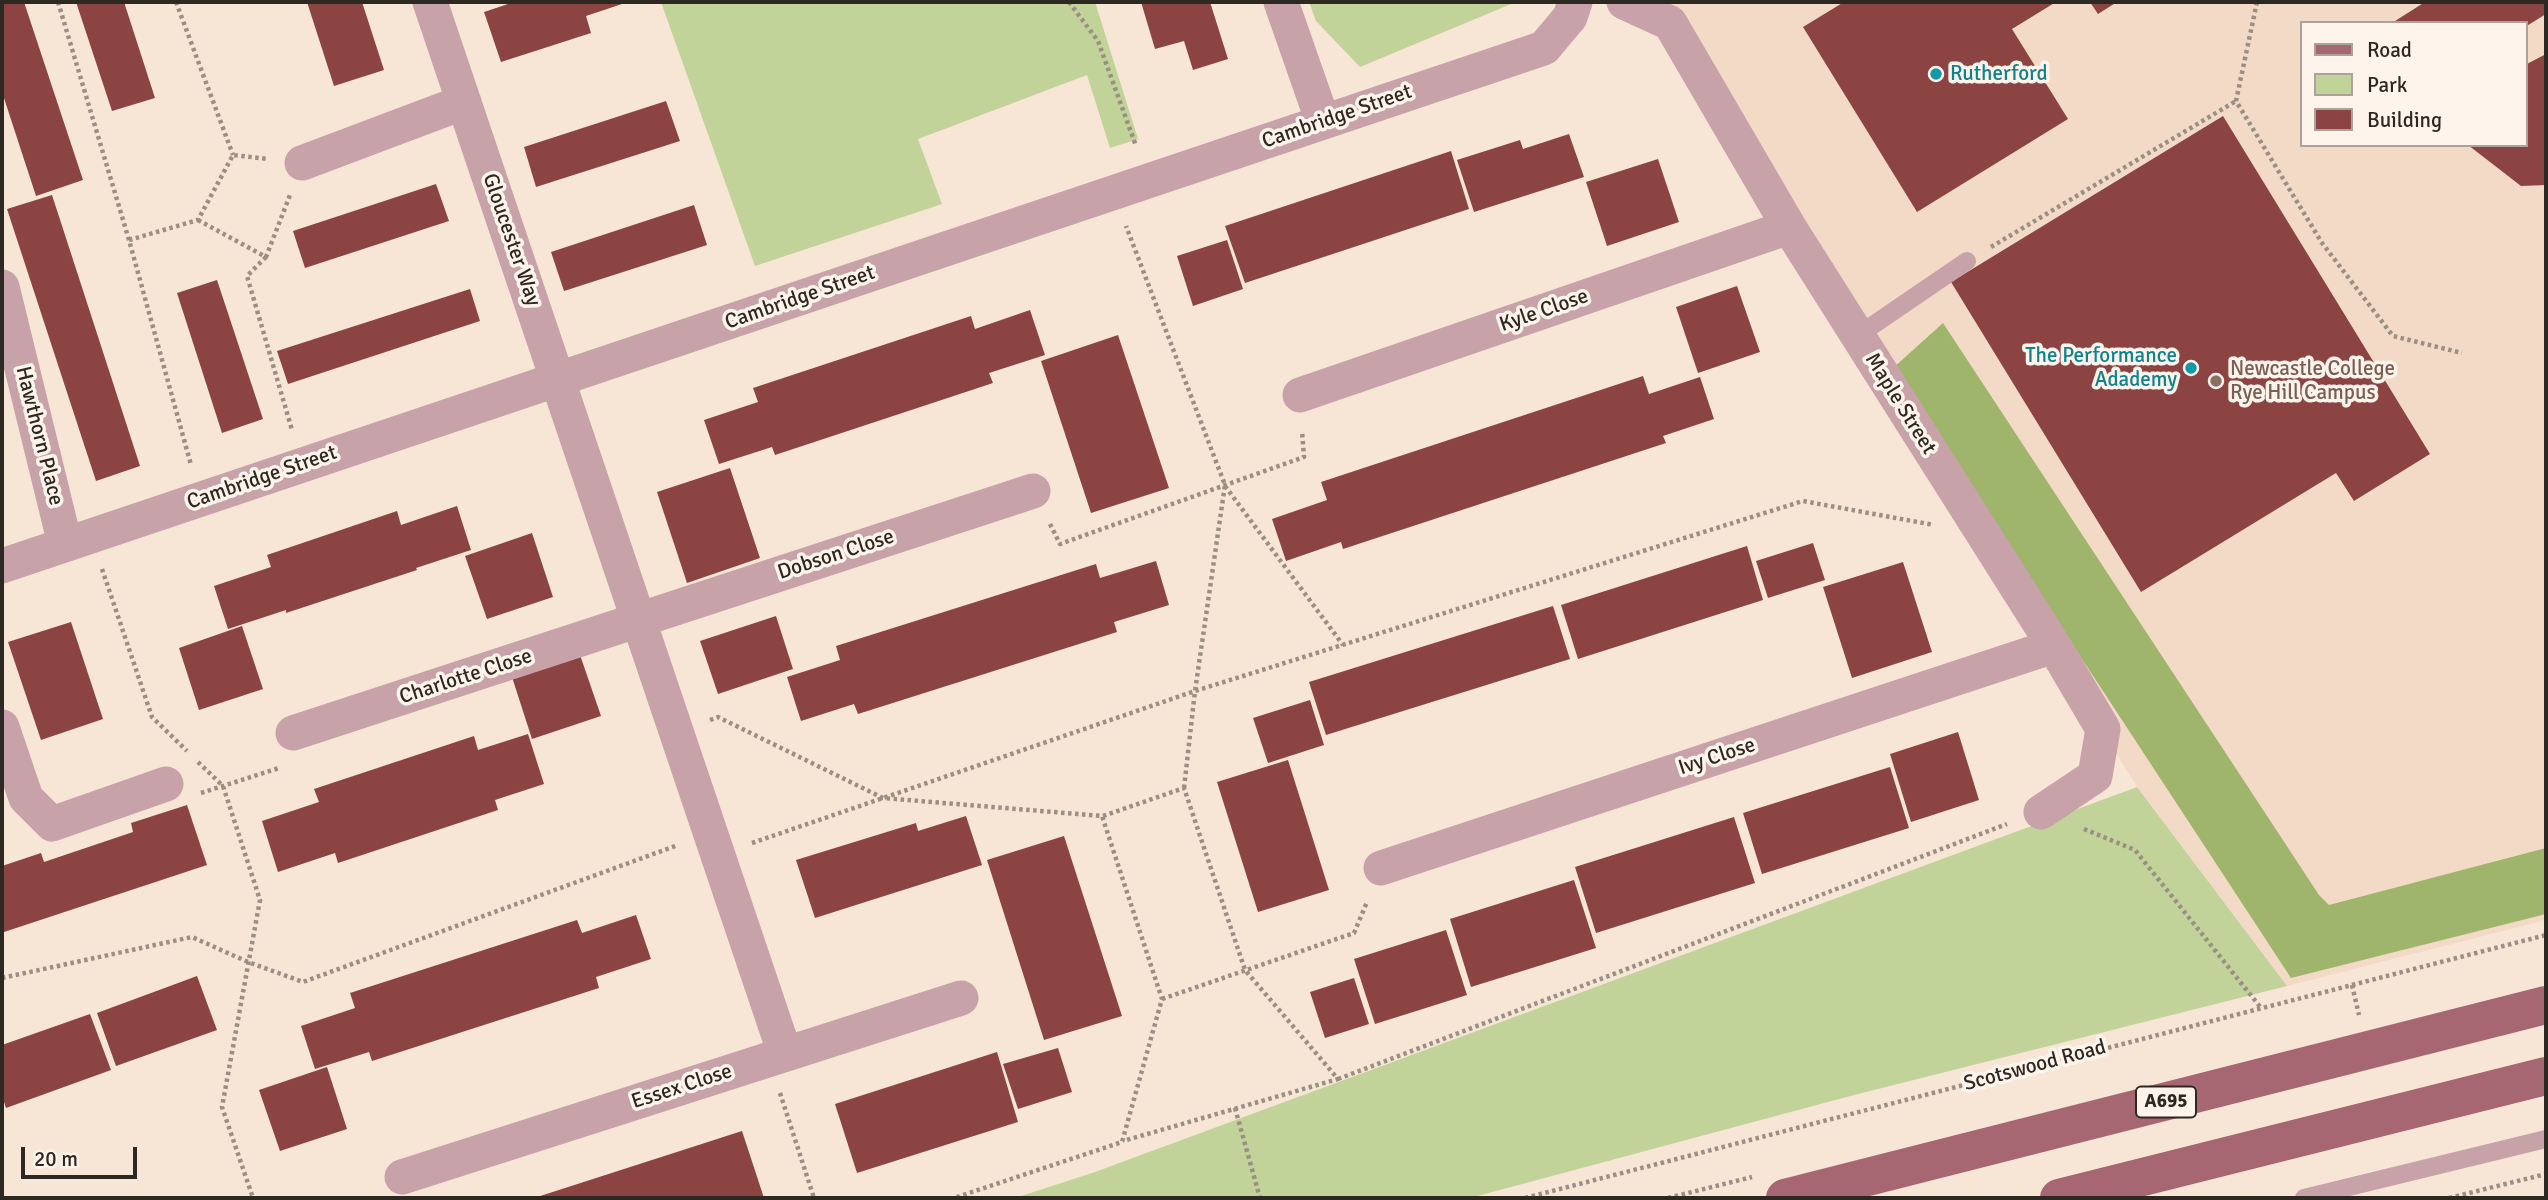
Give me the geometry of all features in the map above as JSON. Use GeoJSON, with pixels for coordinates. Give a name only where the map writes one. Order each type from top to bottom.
{"type":"FeatureCollection","features":[{"type":"Feature","properties":{"kind":"main road","name":"A695"},"geometry":{"type":"LineString","coordinates":[[1785,1198],[2546,1005]]}},
{"type":"Feature","properties":{"kind":"main road"},"geometry":{"type":"LineString","coordinates":[[2059,1198],[2546,1076]]}},
{"type":"Feature","properties":{"kind":"street","name":"Gloucester Way"},"geometry":{"type":"LineString","coordinates":[[430,2],[714,844],[777,1056]]}},
{"type":"Feature","properties":{"kind":"street"},"geometry":{"type":"LineString","coordinates":[[1281,2],[1323,122]]}},
{"type":"Feature","properties":{"kind":"street","name":"Cambridge Street"},"geometry":{"type":"LineString","coordinates":[[2,566],[1544,48],[1570,16],[1576,2]]}},
{"type":"Feature","properties":{"kind":"street","name":"Maple Street"},"geometry":{"type":"LineString","coordinates":[[1624,2],[1670,23],[1789,227],[2054,646],[2103,729],[2095,776],[2041,812]]}},
{"type":"Feature","properties":{"kind":"street"},"geometry":{"type":"LineString","coordinates":[[302,163],[464,102]]}},
{"type":"Feature","properties":{"kind":"street","name":"Kyle Close"},"geometry":{"type":"LineString","coordinates":[[1300,395],[1789,227]]}},
{"type":"Feature","properties":{"kind":"street","name":"Hawthorn Place"},"geometry":{"type":"LineString","coordinates":[[2,287],[78,540]]}},
{"type":"Feature","properties":{"kind":"street","name":"Dobson Close"},"geometry":{"type":"LineString","coordinates":[[639,620],[1033,491]]}},
{"type":"Feature","properties":{"kind":"street","name":"Charlotte Close"},"geometry":{"type":"LineString","coordinates":[[293,733],[639,620]]}},
{"type":"Feature","properties":{"kind":"street","name":"Ivy Close"},"geometry":{"type":"LineString","coordinates":[[1381,868],[2054,646]]}},
{"type":"Feature","properties":{"kind":"street"},"geometry":{"type":"LineString","coordinates":[[2,727],[26,799],[52,824],[166,784]]}},
{"type":"Feature","properties":{"kind":"street","name":"Essex Close"},"geometry":{"type":"LineString","coordinates":[[402,1177],[961,998]]}},
{"type":"Feature","properties":{"kind":"lane"},"geometry":{"type":"LineString","coordinates":[[1857,336],[1967,261]]}},
{"type":"Feature","properties":{"kind":"lane"},"geometry":{"type":"LineString","coordinates":[[2304,1198],[2546,1139]]}},
{"type":"Feature","properties":{"kind":"path"},"geometry":{"type":"LineString","coordinates":[[58,2],[129,240],[200,499]]}},
{"type":"Feature","properties":{"kind":"path"},"geometry":{"type":"LineString","coordinates":[[176,2],[233,155],[198,220]]}},
{"type":"Feature","properties":{"kind":"path"},"geometry":{"type":"LineString","coordinates":[[1069,2],[1098,41],[1148,181]]}},
{"type":"Feature","properties":{"kind":"path"},"geometry":{"type":"LineString","coordinates":[[2257,2],[2236,100],[2322,243],[2393,336],[2462,353]]}},
{"type":"Feature","properties":{"kind":"path"},"geometry":{"type":"LineString","coordinates":[[1967,261],[2236,100]]}},
{"type":"Feature","properties":{"kind":"path"},"geometry":{"type":"LineString","coordinates":[[233,155],[302,163],[266,257],[247,276],[302,465]]}},
{"type":"Feature","properties":{"kind":"path"},"geometry":{"type":"LineString","coordinates":[[1113,192],[1225,485],[1343,645]]}},
{"type":"Feature","properties":{"kind":"path"},"geometry":{"type":"LineString","coordinates":[[129,240],[198,220],[266,257]]}},
{"type":"Feature","properties":{"kind":"path"},"geometry":{"type":"LineString","coordinates":[[1033,491],[1060,544],[1304,457],[1300,395]]}},
{"type":"Feature","properties":{"kind":"path"},"geometry":{"type":"LineString","coordinates":[[1225,485],[1195,691],[1184,788],[1245,970],[1338,1079]]}},
{"type":"Feature","properties":{"kind":"path"},"geometry":{"type":"LineString","coordinates":[[2,978],[192,937],[248,962],[303,982],[714,844],[883,798],[1195,691],[1803,501],[1983,535]]}},
{"type":"Feature","properties":{"kind":"path"},"geometry":{"type":"LineString","coordinates":[[78,540],[152,717],[188,752]]}},
{"type":"Feature","properties":{"kind":"path"},"geometry":{"type":"LineString","coordinates":[[676,731],[718,717],[883,798],[1102,816],[1184,788]]}},
{"type":"Feature","properties":{"kind":"path"},"geometry":{"type":"LineString","coordinates":[[166,784],[187,797],[289,765],[293,733]]}},
{"type":"Feature","properties":{"kind":"path"},"geometry":{"type":"LineString","coordinates":[[197,760],[223,786],[260,900],[222,1107],[253,1198]]}},
{"type":"Feature","properties":{"kind":"path"},"geometry":{"type":"LineString","coordinates":[[954,1198],[1122,1142],[1338,1079],[2041,812],[2135,850],[2261,1008]]}},
{"type":"Feature","properties":{"kind":"path"},"geometry":{"type":"LineString","coordinates":[[1102,816],[1162,999],[1122,1142]]}},
{"type":"Feature","properties":{"kind":"path"},"geometry":{"type":"LineString","coordinates":[[1162,999],[1354,933],[1381,868]]}},
{"type":"Feature","properties":{"kind":"path","name":"Scotswood Road"},"geometry":{"type":"LineString","coordinates":[[1525,1198],[2546,935]]}},
{"type":"Feature","properties":{"kind":"path"},"geometry":{"type":"LineString","coordinates":[[2353,985],[2360,1018]]}},
{"type":"Feature","properties":{"kind":"path"},"geometry":{"type":"LineString","coordinates":[[777,1056],[814,1198]]}},
{"type":"Feature","properties":{"kind":"path"},"geometry":{"type":"LineString","coordinates":[[1235,1108],[1260,1198]]}},
{"type":"Feature","properties":{"kind":"path"},"geometry":{"type":"LineString","coordinates":[[2449,1198],[2546,1174]]}},
{"type":"Feature","properties":{"kind":"shaded area","name":"Newcastle College Rye Hill Campus"},"geometry":{"type":"Polygon","coordinates":[[[1624,2],[2546,2],[2546,920],[2287,986],[2137,787],[1670,23],[1624,2]]]}},
{"type":"Feature","properties":{"kind":"green space"},"geometry":{"type":"Polygon","coordinates":[[[661,2],[1095,2],[1138,139],[1110,148],[1087,75],[918,139],[942,204],[755,266],[661,2]]]}},
{"type":"Feature","properties":{"kind":"green space"},"geometry":{"type":"Polygon","coordinates":[[[1309,2],[1516,2],[1360,67],[1316,21],[1309,2]]]}},
{"type":"Feature","properties":{"kind":"green space"},"geometry":{"type":"Polygon","coordinates":[[[1943,323],[2319,895],[2329,905],[2546,848],[2546,914],[2291,978],[1892,369],[1943,323]]]}},
{"type":"Feature","properties":{"kind":"green space"},"geometry":{"type":"Polygon","coordinates":[[[2137,787],[2287,986],[1854,1095],[1470,1198],[1015,1198],[1095,1172],[2137,787]]]}},
{"type":"Feature","properties":{"kind":"building"},"geometry":{"type":"Polygon","coordinates":[[[2,2],[24,2],[83,180],[36,196],[2,92],[2,2]]]}},
{"type":"Feature","properties":{"kind":"building"},"geometry":{"type":"Polygon","coordinates":[[[76,2],[124,2],[155,98],[112,111],[76,2]]]}},
{"type":"Feature","properties":{"kind":"building"},"geometry":{"type":"Polygon","coordinates":[[[307,2],[362,2],[384,70],[334,86],[307,2]]]}},
{"type":"Feature","properties":{"kind":"building"},"geometry":{"type":"Polygon","coordinates":[[[514,2],[628,2],[586,16],[591,33],[501,62],[484,12],[514,2]]]}},
{"type":"Feature","properties":{"kind":"building"},"geometry":{"type":"Polygon","coordinates":[[[1141,2],[1210,2],[1228,59],[1193,70],[1184,41],[1155,49],[1141,2]]]}},
{"type":"Feature","properties":{"kind":"building","name":"Rutherford"},"geometry":{"type":"Polygon","coordinates":[[[1844,2],[2056,2],[2012,29],[2068,119],[1917,212],[1803,27],[1844,2]]]}},
{"type":"Feature","properties":{"kind":"building"},"geometry":{"type":"Polygon","coordinates":[[[2090,2],[2117,2],[2098,14],[2090,2]]]}},
{"type":"Feature","properties":{"kind":"building"},"geometry":{"type":"Polygon","coordinates":[[[2425,2],[2546,2],[2546,14],[2527,26],[2527,21],[2395,21],[2425,2]]]}},
{"type":"Feature","properties":{"kind":"building"},"geometry":{"type":"Polygon","coordinates":[[[2546,54],[2546,185],[2521,186],[2471,147],[2527,147],[2527,64],[2546,54]]]}},
{"type":"Feature","properties":{"kind":"building"},"geometry":{"type":"Polygon","coordinates":[[[666,101],[680,141],[536,187],[524,147],[666,101]]]}},
{"type":"Feature","properties":{"kind":"building","name":"The Performance Adademy"},"geometry":{"type":"Polygon","coordinates":[[[2223,116],[2430,454],[2354,501],[2336,473],[2141,592],[1951,282],[2223,116]]]}},
{"type":"Feature","properties":{"kind":"building"},"geometry":{"type":"Polygon","coordinates":[[[1569,134],[1584,177],[1474,212],[1457,160],[1520,140],[1523,149],[1569,134]]]}},
{"type":"Feature","properties":{"kind":"building"},"geometry":{"type":"Polygon","coordinates":[[[1451,151],[1469,209],[1245,283],[1225,226],[1451,151]]]}},
{"type":"Feature","properties":{"kind":"building"},"geometry":{"type":"Polygon","coordinates":[[[1658,159],[1679,222],[1607,246],[1586,182],[1658,159]]]}},
{"type":"Feature","properties":{"kind":"building"},"geometry":{"type":"Polygon","coordinates":[[[436,184],[449,221],[305,268],[293,231],[436,184]]]}},
{"type":"Feature","properties":{"kind":"building"},"geometry":{"type":"Polygon","coordinates":[[[52,195],[140,466],[96,481],[7,209],[52,195]]]}},
{"type":"Feature","properties":{"kind":"building"},"geometry":{"type":"Polygon","coordinates":[[[694,205],[707,245],[564,291],[551,252],[694,205]]]}},
{"type":"Feature","properties":{"kind":"building"},"geometry":{"type":"Polygon","coordinates":[[[1227,240],[1243,289],[1193,306],[1177,256],[1227,240]]]}},
{"type":"Feature","properties":{"kind":"building"},"geometry":{"type":"Polygon","coordinates":[[[217,280],[263,419],[222,433],[177,293],[217,280]]]}},
{"type":"Feature","properties":{"kind":"building"},"geometry":{"type":"Polygon","coordinates":[[[1737,286],[1760,352],[1698,373],[1676,307],[1737,286]]]}},
{"type":"Feature","properties":{"kind":"building"},"geometry":{"type":"Polygon","coordinates":[[[470,289],[480,321],[288,384],[277,351],[470,289]]]}},
{"type":"Feature","properties":{"kind":"building"},"geometry":{"type":"Polygon","coordinates":[[[1030,310],[1045,355],[989,373],[993,383],[775,455],[772,447],[719,464],[704,420],[758,402],[753,388],[971,316],[975,329],[1030,310]]]}},
{"type":"Feature","properties":{"kind":"building"},"geometry":{"type":"Polygon","coordinates":[[[1118,335],[1169,488],[1091,513],[1041,361],[1118,335]]]}},
{"type":"Feature","properties":{"kind":"building"},"geometry":{"type":"Polygon","coordinates":[[[1643,376],[1649,394],[1700,377],[1714,419],[1663,436],[1666,443],[1343,549],[1341,542],[1286,561],[1272,519],[1327,500],[1321,482],[1643,376]]]}},
{"type":"Feature","properties":{"kind":"building"},"geometry":{"type":"Polygon","coordinates":[[[730,468],[760,558],[687,583],[657,492],[730,468]]]}},
{"type":"Feature","properties":{"kind":"building"},"geometry":{"type":"Polygon","coordinates":[[[457,506],[471,550],[286,613],[286,610],[228,629],[214,586],[271,567],[267,555],[397,511],[401,525],[457,506]]]}},
{"type":"Feature","properties":{"kind":"building"},"geometry":{"type":"Polygon","coordinates":[[[532,533],[553,597],[487,619],[465,556],[532,533]]]}},
{"type":"Feature","properties":{"kind":"building"},"geometry":{"type":"Polygon","coordinates":[[[1813,543],[1825,580],[1768,598],[1756,561],[1813,543]]]}},
{"type":"Feature","properties":{"kind":"building"},"geometry":{"type":"Polygon","coordinates":[[[1747,546],[1763,600],[1578,659],[1561,605],[1747,546]]]}},
{"type":"Feature","properties":{"kind":"building"},"geometry":{"type":"Polygon","coordinates":[[[1156,561],[1169,605],[1114,622],[1117,632],[858,714],[854,704],[801,721],[787,677],[840,660],[836,646],[1096,564],[1100,578],[1156,561]]]}},
{"type":"Feature","properties":{"kind":"building"},"geometry":{"type":"Polygon","coordinates":[[[1903,562],[1932,652],[1852,678],[1823,587],[1903,562]]]}},
{"type":"Feature","properties":{"kind":"building"},"geometry":{"type":"Polygon","coordinates":[[[1553,606],[1570,659],[1326,735],[1309,682],[1553,606]]]}},
{"type":"Feature","properties":{"kind":"building"},"geometry":{"type":"Polygon","coordinates":[[[776,616],[793,669],[718,694],[700,641],[776,616]]]}},
{"type":"Feature","properties":{"kind":"building"},"geometry":{"type":"Polygon","coordinates":[[[71,622],[103,719],[41,740],[8,642],[71,622]]]}},
{"type":"Feature","properties":{"kind":"building"},"geometry":{"type":"Polygon","coordinates":[[[242,626],[263,689],[199,710],[179,648],[242,626]]]}},
{"type":"Feature","properties":{"kind":"building"},"geometry":{"type":"Polygon","coordinates":[[[579,652],[601,716],[532,739],[511,674],[579,652]]]}},
{"type":"Feature","properties":{"kind":"building"},"geometry":{"type":"Polygon","coordinates":[[[1310,700],[1324,745],[1268,763],[1253,718],[1310,700]]]}},
{"type":"Feature","properties":{"kind":"building"},"geometry":{"type":"Polygon","coordinates":[[[1958,732],[1979,800],[1911,822],[1890,754],[1958,732]]]}},
{"type":"Feature","properties":{"kind":"building"},"geometry":{"type":"Polygon","coordinates":[[[528,734],[544,784],[495,800],[498,810],[338,863],[335,853],[278,872],[262,821],[319,802],[314,789],[474,736],[478,750],[528,734]]]}},
{"type":"Feature","properties":{"kind":"building"},"geometry":{"type":"Polygon","coordinates":[[[1288,760],[1329,890],[1258,912],[1217,782],[1288,760]]]}},
{"type":"Feature","properties":{"kind":"building"},"geometry":{"type":"Polygon","coordinates":[[[1890,767],[1909,828],[1762,874],[1743,813],[1890,767]]]}},
{"type":"Feature","properties":{"kind":"building"},"geometry":{"type":"Polygon","coordinates":[[[187,805],[207,865],[4,932],[2,866],[41,853],[44,862],[133,832],[131,823],[187,805]]]}},
{"type":"Feature","properties":{"kind":"building"},"geometry":{"type":"Polygon","coordinates":[[[966,816],[982,865],[815,918],[796,860],[916,823],[918,831],[966,816]]]}},
{"type":"Feature","properties":{"kind":"building"},"geometry":{"type":"Polygon","coordinates":[[[1734,817],[1755,883],[1596,933],[1575,867],[1734,817]]]}},
{"type":"Feature","properties":{"kind":"building"},"geometry":{"type":"Polygon","coordinates":[[[1064,836],[1122,1016],[1044,1040],[987,860],[1064,836]]]}},
{"type":"Feature","properties":{"kind":"building"},"geometry":{"type":"Polygon","coordinates":[[[1574,880],[1596,948],[1471,987],[1450,919],[1574,880]]]}},
{"type":"Feature","properties":{"kind":"building"},"geometry":{"type":"Polygon","coordinates":[[[636,915],[651,959],[596,977],[599,988],[372,1061],[369,1052],[315,1069],[301,1026],[355,1008],[350,993],[577,920],[582,933],[636,915]]]}},
{"type":"Feature","properties":{"kind":"building"},"geometry":{"type":"Polygon","coordinates":[[[1446,930],[1467,995],[1375,1024],[1354,959],[1446,930]]]}},
{"type":"Feature","properties":{"kind":"building"},"geometry":{"type":"Polygon","coordinates":[[[197,976],[217,1030],[116,1066],[97,1013],[197,976]]]}},
{"type":"Feature","properties":{"kind":"building"},"geometry":{"type":"Polygon","coordinates":[[[1354,978],[1369,1024],[1325,1038],[1310,992],[1354,978]]]}},
{"type":"Feature","properties":{"kind":"building"},"geometry":{"type":"Polygon","coordinates":[[[90,1014],[111,1070],[6,1108],[2,1096],[2,1045],[90,1014]]]}},
{"type":"Feature","properties":{"kind":"building"},"geometry":{"type":"Polygon","coordinates":[[[1058,1048],[1072,1092],[1018,1109],[1003,1064],[1058,1048]]]}},
{"type":"Feature","properties":{"kind":"building"},"geometry":{"type":"Polygon","coordinates":[[[997,1052],[1018,1122],[857,1173],[835,1104],[997,1052]]]}},
{"type":"Feature","properties":{"kind":"building"},"geometry":{"type":"Polygon","coordinates":[[[327,1067],[347,1129],[280,1151],[259,1090],[327,1067]]]}},
{"type":"Feature","properties":{"kind":"building"},"geometry":{"type":"Polygon","coordinates":[[[742,1131],[764,1198],[534,1198],[742,1131]]]}},
{"type":"Feature","properties":{"kind":"place","name":"Rutherford"},"geometry":{"type":"Point","coordinates":[1936,74]}},
{"type":"Feature","properties":{"kind":"place","name":"The Performance Adademy"},"geometry":{"type":"Point","coordinates":[2191,368]}},
{"type":"Feature","properties":{"kind":"place","name":"Newcastle College Rye Hill Campus"},"geometry":{"type":"Point","coordinates":[2216,381]}}]}
